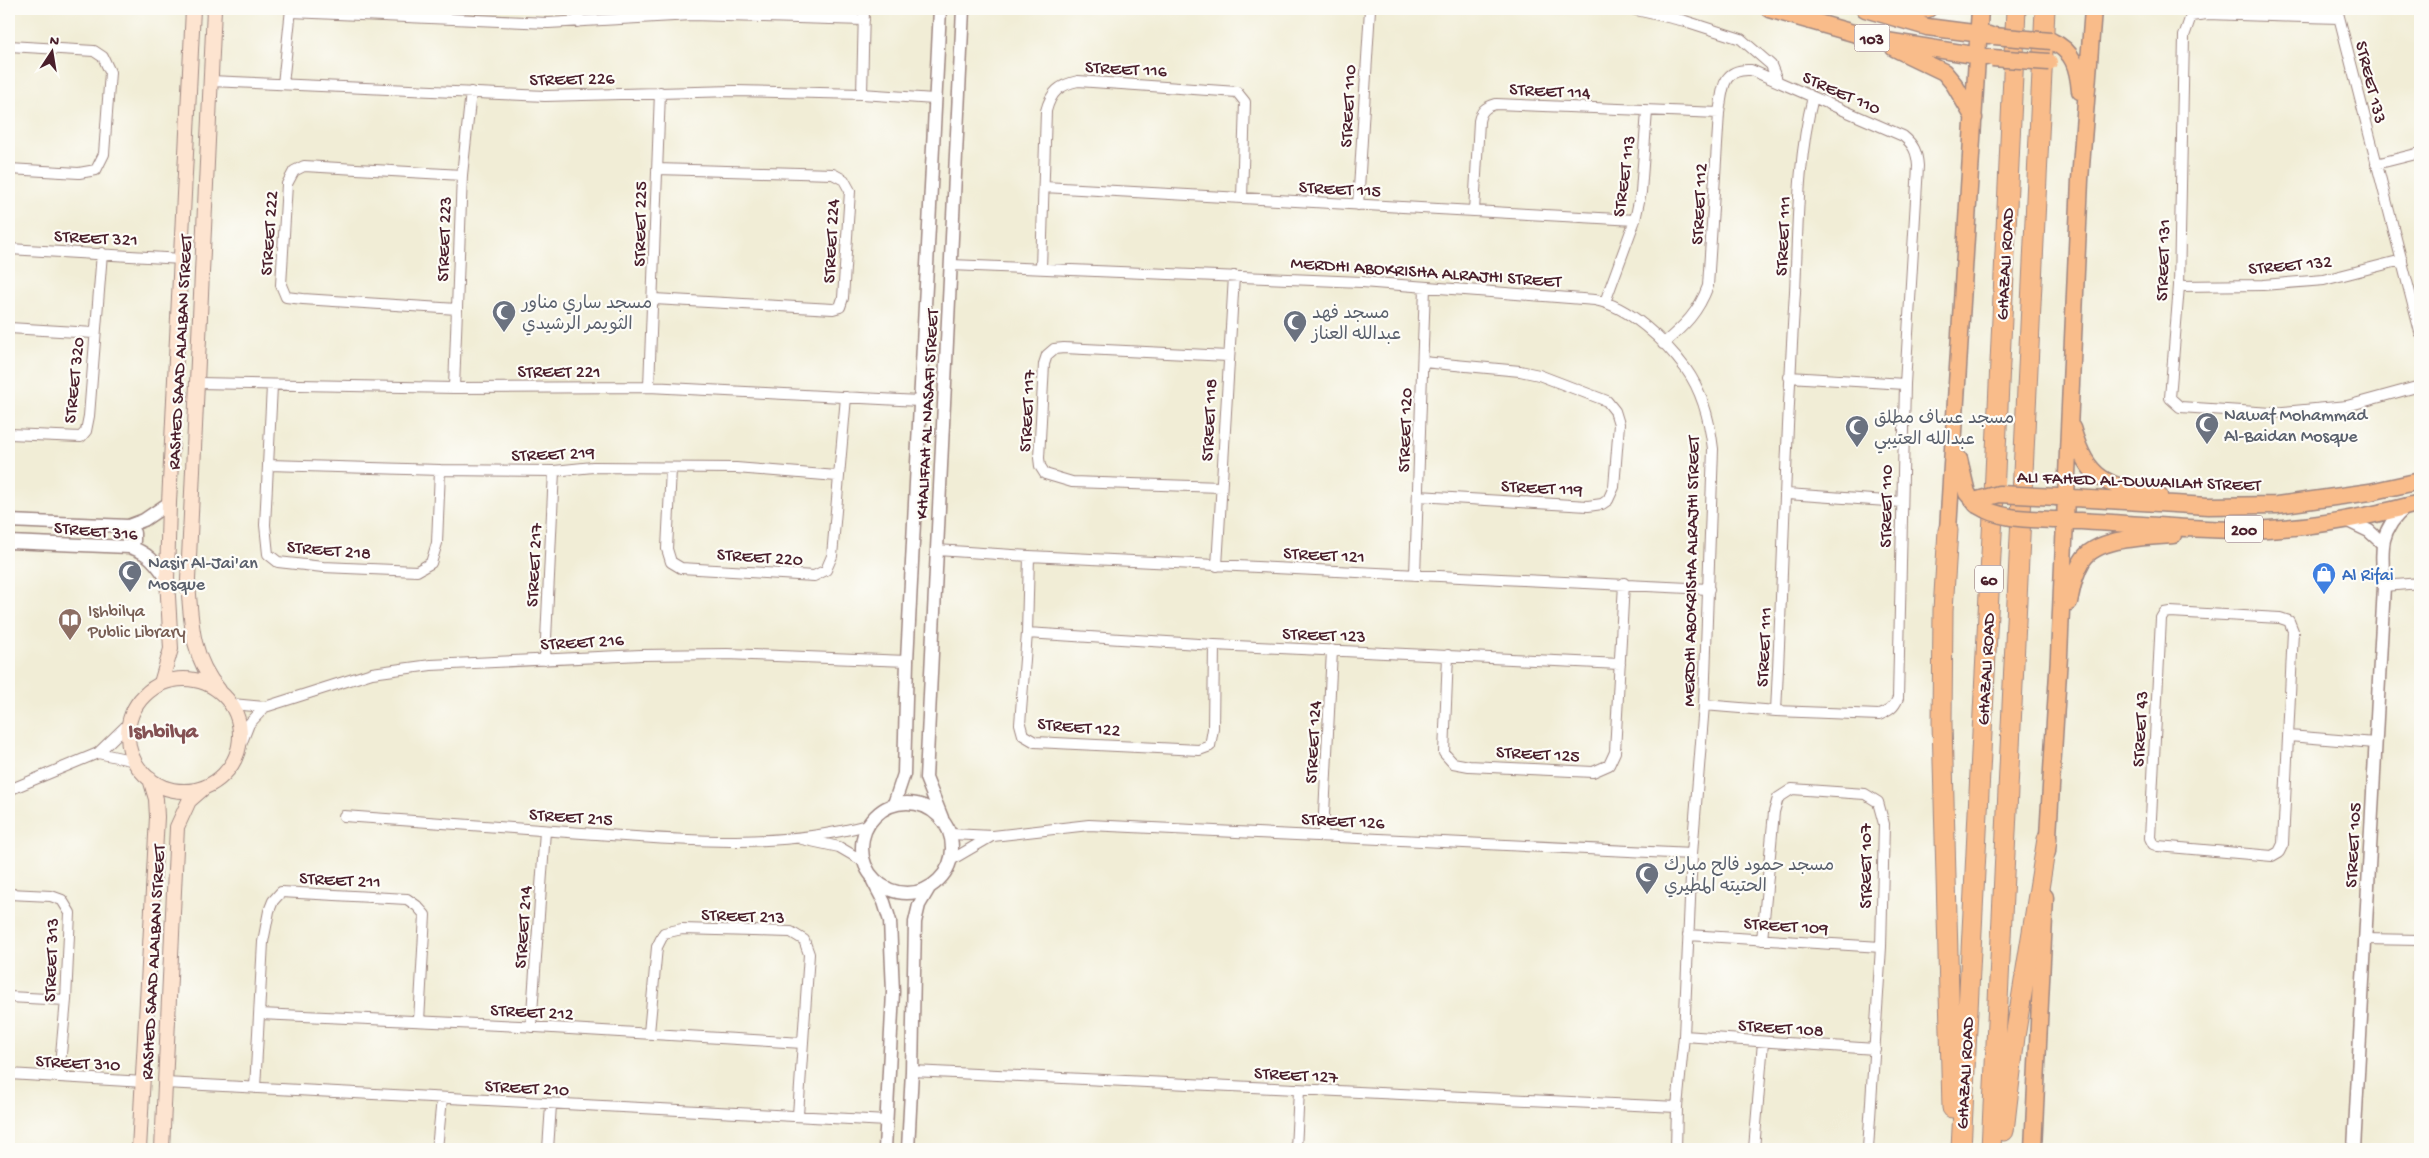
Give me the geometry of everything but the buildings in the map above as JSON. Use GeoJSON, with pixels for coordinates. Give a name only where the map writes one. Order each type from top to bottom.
{"type":"FeatureCollection","features":[{"type":"Feature","properties":{"kind":"highway","name":"GHAZALI ROAD"},"geometry":{"type":"LineString","coordinates":[[1961,1149],[2016,9]]}},
{"type":"Feature","properties":{"kind":"highway","name":"GHAZALI ROAD"},"geometry":{"type":"LineString","coordinates":[[1991,1149],[2046,9]]}},
{"type":"Feature","properties":{"kind":"highway"},"geometry":{"type":"LineString","coordinates":[[1948,530],[1943,610],[1942,724],[1949,1039],[1954,1149]]}},
{"type":"Feature","properties":{"kind":"highway"},"geometry":{"type":"LineString","coordinates":[[2002,1149],[2015,1037],[2047,839]]}},
{"type":"Feature","properties":{"kind":"main road","name":"RASHED SAAD ALALBAN STREET"},"geometry":{"type":"LineString","coordinates":[[161,683],[171,649],[167,579],[193,9]]}},
{"type":"Feature","properties":{"kind":"main road","name":"RASHED SAAD ALALBAN STREET"},"geometry":{"type":"LineString","coordinates":[[214,9],[198,383],[189,516],[188,588],[192,630],[198,656],[206,675],[220,690]]}},
{"type":"Feature","properties":{"kind":"main road","name":"103"},"geometry":{"type":"LineString","coordinates":[[1769,9],[1874,39],[1985,57],[2057,62],[2072,56],[2067,50],[2051,41],[1927,27],[1865,9]]}},
{"type":"Feature","properties":{"kind":"main road"},"geometry":{"type":"LineString","coordinates":[[1872,9],[1912,11],[1928,9]]}},
{"type":"Feature","properties":{"kind":"main road"},"geometry":{"type":"LineString","coordinates":[[1948,530],[1974,118],[1985,57],[1986,35],[1980,9]]}},
{"type":"Feature","properties":{"kind":"main road"},"geometry":{"type":"LineString","coordinates":[[2083,138],[2080,88],[2072,56],[2082,42],[2092,9]]}},
{"type":"Feature","properties":{"kind":"main road"},"geometry":{"type":"LineString","coordinates":[[2032,1149],[2047,839],[2059,656],[2061,497],[2068,415],[2092,9]]}},
{"type":"Feature","properties":{"kind":"main road"},"geometry":{"type":"LineString","coordinates":[[1874,39],[1944,72],[1954,84],[1974,118]]}},
{"type":"Feature","properties":{"kind":"main road"},"geometry":{"type":"LineString","coordinates":[[2068,415],[2080,453],[2091,471],[2104,480],[2150,494],[2208,506]]}},
{"type":"Feature","properties":{"kind":"main road"},"geometry":{"type":"LineString","coordinates":[[1948,530],[1965,510],[1977,502],[1968,493],[1961,473],[1955,434]]}},
{"type":"Feature","properties":{"kind":"main road","name":"ALI FAHED AL-DUWAILAH STREET"},"geometry":{"type":"LineString","coordinates":[[1977,502],[1999,494],[2208,506],[2277,505],[2370,492],[2420,481]]}},
{"type":"Feature","properties":{"kind":"main road","name":"200"},"geometry":{"type":"LineString","coordinates":[[1977,502],[1998,515],[2017,518],[2236,530],[2285,528],[2344,519],[2413,504]]}},
{"type":"Feature","properties":{"kind":"main road"},"geometry":{"type":"LineString","coordinates":[[2059,656],[2074,576],[2083,559],[2096,549],[2126,539],[2236,530]]}},
{"type":"Feature","properties":{"kind":"main road"},"geometry":{"type":"LineString","coordinates":[[176,679],[191,679],[206,683],[220,690],[232,704],[240,725],[240,747],[233,764],[221,778],[205,787],[187,791],[168,788],[150,780],[135,761],[128,736],[129,723],[140,700],[161,683],[176,679]]}},
{"type":"Feature","properties":{"kind":"main road","name":"RASHED SAAD ALALBAN STREET"},"geometry":{"type":"LineString","coordinates":[[139,1149],[157,817],[156,799],[150,780]]}},
{"type":"Feature","properties":{"kind":"main road","name":"RASHED SAAD ALALBAN STREET"},"geometry":{"type":"LineString","coordinates":[[162,1149],[176,827],[189,801],[205,787]]}},
{"type":"Feature","properties":{"kind":"street"},"geometry":{"type":"LineString","coordinates":[[460,20],[461,9]]}},
{"type":"Feature","properties":{"kind":"street"},"geometry":{"type":"LineString","coordinates":[[578,9],[578,22]]}},
{"type":"Feature","properties":{"kind":"street"},"geometry":{"type":"LineString","coordinates":[[862,94],[864,9]]}},
{"type":"Feature","properties":{"kind":"street","name":"KHALIFAH AL NASAFI STREET"},"geometry":{"type":"LineString","coordinates":[[894,804],[904,774],[907,660],[919,400],[940,9]]}},
{"type":"Feature","properties":{"kind":"street","name":"KHALIFAH AL NASAFI STREET"},"geometry":{"type":"LineString","coordinates":[[942,818],[926,778],[963,9]]}},
{"type":"Feature","properties":{"kind":"street","name":"STREET 110"},"geometry":{"type":"LineString","coordinates":[[1358,205],[1370,9]]}},
{"type":"Feature","properties":{"kind":"street","name":"STREET 110"},"geometry":{"type":"LineString","coordinates":[[1632,9],[1685,21],[1741,39],[1771,66],[1776,80]]}},
{"type":"Feature","properties":{"kind":"street"},"geometry":{"type":"LineString","coordinates":[[282,84],[291,10],[460,20],[578,22],[692,12],[864,20]]}},
{"type":"Feature","properties":{"kind":"street","name":"STREET 133"},"geometry":{"type":"LineString","coordinates":[[2338,13],[2420,332]]}},
{"type":"Feature","properties":{"kind":"street","name":"STREET 131"},"geometry":{"type":"LineString","coordinates":[[2338,13],[2207,14],[2192,16],[2184,36],[2179,286],[2170,398],[2180,407],[2272,412],[2338,407],[2420,386]]}},
{"type":"Feature","properties":{"kind":"street"},"geometry":{"type":"LineString","coordinates":[[9,46],[94,51],[103,57],[110,72],[104,154],[96,170],[80,173],[9,169]]}},
{"type":"Feature","properties":{"kind":"street","name":"STREET 112"},"geometry":{"type":"LineString","coordinates":[[1663,344],[1689,321],[1701,304],[1708,286],[1719,113],[1724,84],[1728,76],[1742,70],[1751,70]]}},
{"type":"Feature","properties":{"kind":"street","name":"STREET 110"},"geometry":{"type":"LineString","coordinates":[[1704,704],[1776,711],[1879,715],[1889,711],[1895,705],[1898,698],[1905,384],[1918,166],[1917,152],[1912,144],[1903,136],[1751,70]]}},
{"type":"Feature","properties":{"kind":"street","name":"STREET 226"},"geometry":{"type":"LineString","coordinates":[[210,81],[545,96],[734,91],[862,94],[934,99]]}},
{"type":"Feature","properties":{"kind":"street","name":"STREET 116"},"geometry":{"type":"LineString","coordinates":[[1042,268],[1046,111],[1050,98],[1064,84],[1078,81],[1237,92],[1245,102],[1242,198]]}},
{"type":"Feature","properties":{"kind":"street","name":"STREET 223"},"geometry":{"type":"LineString","coordinates":[[454,388],[462,175],[471,92]]}},
{"type":"Feature","properties":{"kind":"street","name":"STREET 225"},"geometry":{"type":"LineString","coordinates":[[649,387],[654,299],[660,92]]}},
{"type":"Feature","properties":{"kind":"street","name":"STREET 111"},"geometry":{"type":"LineString","coordinates":[[1776,711],[1787,494],[1790,377],[1803,151],[1813,97]]}},
{"type":"Feature","properties":{"kind":"street","name":"STREET 114"},"geometry":{"type":"LineString","coordinates":[[1474,211],[1479,122],[1481,113],[1486,107],[1496,104],[1719,113]]}},
{"type":"Feature","properties":{"kind":"street","name":"STREET 113"},"geometry":{"type":"LineString","coordinates":[[1605,302],[1635,220],[1641,192],[1647,111]]}},
{"type":"Feature","properties":{"kind":"street"},"geometry":{"type":"LineString","coordinates":[[2376,164],[2420,153]]}},
{"type":"Feature","properties":{"kind":"street","name":"STREET 222"},"geometry":{"type":"LineString","coordinates":[[457,310],[286,297],[281,285],[287,184],[294,171],[304,166],[462,175]]}},
{"type":"Feature","properties":{"kind":"street","name":"STREET 224"},"geometry":{"type":"LineString","coordinates":[[654,299],[833,309],[840,307],[843,298],[850,191],[844,180],[833,174],[657,169]]}},
{"type":"Feature","properties":{"kind":"street","name":"STREET 115"},"geometry":{"type":"LineString","coordinates":[[1044,187],[1635,220]]}},
{"type":"Feature","properties":{"kind":"street","name":"STREET 321"},"geometry":{"type":"LineString","coordinates":[[9,249],[182,259]]}},
{"type":"Feature","properties":{"kind":"street","name":"STREET 320"},"geometry":{"type":"LineString","coordinates":[[9,434],[80,438],[86,431],[89,416],[94,333],[102,253]]}},
{"type":"Feature","properties":{"kind":"street","name":"STREET 132"},"geometry":{"type":"LineString","coordinates":[[2179,286],[2263,285],[2324,280],[2402,260]]}},
{"type":"Feature","properties":{"kind":"street","name":"MERDHI ABOKRISHA ALRAJHI STREET"},"geometry":{"type":"LineString","coordinates":[[951,265],[1234,276],[1582,298],[1605,302],[1635,318],[1686,369],[1696,389],[1711,430],[1713,449],[1704,704],[1692,854],[1684,1036],[1677,1108],[1676,1149]]}},
{"type":"Feature","properties":{"kind":"street","name":"STREET 118"},"geometry":{"type":"LineString","coordinates":[[1217,566],[1234,276]]}},
{"type":"Feature","properties":{"kind":"street","name":"STREET 120"},"geometry":{"type":"LineString","coordinates":[[1415,575],[1426,287]]}},
{"type":"Feature","properties":{"kind":"street"},"geometry":{"type":"LineString","coordinates":[[9,328],[94,333]]}},
{"type":"Feature","properties":{"kind":"street","name":"STREET 117"},"geometry":{"type":"LineString","coordinates":[[1221,487],[1072,482],[1056,479],[1045,474],[1038,458],[1044,364],[1047,355],[1054,348],[1228,356]]}},
{"type":"Feature","properties":{"kind":"street","name":"STREET 119"},"geometry":{"type":"LineString","coordinates":[[1418,496],[1588,506],[1602,504],[1608,500],[1614,488],[1619,424],[1615,411],[1607,401],[1539,375],[1520,371],[1423,362]]}},
{"type":"Feature","properties":{"kind":"street"},"geometry":{"type":"LineString","coordinates":[[1790,377],[1905,384]]}},
{"type":"Feature","properties":{"kind":"street","name":"STREET 221"},"geometry":{"type":"LineString","coordinates":[[198,383],[272,386],[454,388],[649,387],[919,400]]}},
{"type":"Feature","properties":{"kind":"street","name":"STREET 218"},"geometry":{"type":"LineString","coordinates":[[272,386],[265,525],[268,554],[278,562],[323,567],[417,571],[431,562],[437,543],[440,470]]}},
{"type":"Feature","properties":{"kind":"street","name":"STREET 220"},"geometry":{"type":"LineString","coordinates":[[670,469],[667,549],[671,562],[681,568],[814,576],[826,570],[832,556],[837,476],[846,397]]}},
{"type":"Feature","properties":{"kind":"street","name":"STREET 219"},"geometry":{"type":"LineString","coordinates":[[269,465],[554,471],[593,467],[736,468],[837,476]]}},
{"type":"Feature","properties":{"kind":"street","name":"STREET 217"},"geometry":{"type":"LineString","coordinates":[[545,660],[554,471]]}},
{"type":"Feature","properties":{"kind":"street"},"geometry":{"type":"LineString","coordinates":[[1787,494],[1902,502]]}},
{"type":"Feature","properties":{"kind":"street","name":"STREET 316"},"geometry":{"type":"LineString","coordinates":[[9,521],[128,526],[144,520],[170,503]]}},
{"type":"Feature","properties":{"kind":"street","name":"STREET 105"},"geometry":{"type":"LineString","coordinates":[[2354,1149],[2374,743],[2384,586],[2382,543],[2394,518],[2413,504]]}},
{"type":"Feature","properties":{"kind":"street"},"geometry":{"type":"LineString","coordinates":[[2344,519],[2369,531],[2382,543]]}},
{"type":"Feature","properties":{"kind":"street"},"geometry":{"type":"LineString","coordinates":[[128,526],[134,533],[134,541],[129,547]]}},
{"type":"Feature","properties":{"kind":"street","name":"STREET 316"},"geometry":{"type":"LineString","coordinates":[[9,542],[129,547],[143,551],[154,560],[167,579]]}},
{"type":"Feature","properties":{"kind":"street","name":"STREET 121"},"geometry":{"type":"LineString","coordinates":[[937,550],[1217,566],[1709,589]]}},
{"type":"Feature","properties":{"kind":"street","name":"STREET 122"},"geometry":{"type":"LineString","coordinates":[[1028,556],[1027,633],[1020,724],[1023,735],[1035,742],[1199,750],[1210,746],[1213,729],[1214,645]]}},
{"type":"Feature","properties":{"kind":"street"},"geometry":{"type":"LineString","coordinates":[[2384,586],[2420,583]]}},
{"type":"Feature","properties":{"kind":"street","name":"STREET 125"},"geometry":{"type":"LineString","coordinates":[[1448,655],[1444,753],[1453,763],[1469,766],[1594,772],[1609,764],[1615,752],[1624,584]]}},
{"type":"Feature","properties":{"kind":"street","name":"STREET 43"},"geometry":{"type":"LineString","coordinates":[[2164,613],[2280,618],[2289,621],[2293,631],[2289,736],[2282,844],[2278,852],[2272,856],[2153,844],[2150,838],[2161,618],[2164,613]]}},
{"type":"Feature","properties":{"kind":"street","name":"STREET 123"},"geometry":{"type":"LineString","coordinates":[[1027,633],[1214,645],[1620,664]]}},
{"type":"Feature","properties":{"kind":"street","name":"STREET 124"},"geometry":{"type":"LineString","coordinates":[[1323,835],[1332,650]]}},
{"type":"Feature","properties":{"kind":"street","name":"STREET 216"},"geometry":{"type":"LineString","coordinates":[[232,704],[265,708],[372,673],[431,665],[641,654],[727,654],[907,660]]}},
{"type":"Feature","properties":{"kind":"street","name":"STREET 216"},"geometry":{"type":"LineString","coordinates":[[240,747],[249,724],[265,708]]}},
{"type":"Feature","properties":{"kind":"street"},"geometry":{"type":"LineString","coordinates":[[9,790],[98,753],[129,723]]}},
{"type":"Feature","properties":{"kind":"street"},"geometry":{"type":"LineString","coordinates":[[2289,736],[2374,743]]}},
{"type":"Feature","properties":{"kind":"street"},"geometry":{"type":"LineString","coordinates":[[98,753],[135,761]]}},
{"type":"Feature","properties":{"kind":"street","name":"STREET 107"},"geometry":{"type":"LineString","coordinates":[[1762,940],[1774,812],[1778,798],[1792,789],[1865,794],[1878,802],[1884,824],[1881,947],[1868,1149]]}},
{"type":"Feature","properties":{"kind":"street"},"geometry":{"type":"LineString","coordinates":[[885,1149],[893,992],[890,921],[884,902],[863,861],[862,842],[867,824],[879,812],[894,804],[907,802],[920,804],[932,809],[942,818],[951,834],[953,847],[951,860],[943,876],[930,888],[919,905],[915,922],[912,1071],[908,1149]]}},
{"type":"Feature","properties":{"kind":"street","name":"STREET 215"},"geometry":{"type":"LineString","coordinates":[[344,816],[668,840],[736,842],[844,831],[867,824]]}},
{"type":"Feature","properties":{"kind":"street","name":"STREET 126"},"geometry":{"type":"LineString","coordinates":[[951,834],[993,836],[1089,825],[1692,854]]}},
{"type":"Feature","properties":{"kind":"street","name":"STREET 214"},"geometry":{"type":"LineString","coordinates":[[531,1026],[545,831]]}},
{"type":"Feature","properties":{"kind":"street","name":"STREET 126"},"geometry":{"type":"LineString","coordinates":[[951,860],[993,836]]}},
{"type":"Feature","properties":{"kind":"street","name":"STREET 215"},"geometry":{"type":"LineString","coordinates":[[796,837],[839,848],[863,861]]}},
{"type":"Feature","properties":{"kind":"street"},"geometry":{"type":"LineString","coordinates":[[870,874],[882,886],[897,892],[914,893],[930,888]]}},
{"type":"Feature","properties":{"kind":"street","name":"STREET 211"},"geometry":{"type":"LineString","coordinates":[[255,1088],[263,942],[269,911],[273,901],[281,892],[407,899],[417,906],[425,915],[419,1021]]}},
{"type":"Feature","properties":{"kind":"street","name":"STREET 313"},"geometry":{"type":"LineString","coordinates":[[9,894],[51,896],[62,900],[70,913],[66,1000],[59,1076]]}},
{"type":"Feature","properties":{"kind":"street","name":"STREET 213"},"geometry":{"type":"LineString","coordinates":[[649,1033],[657,947],[664,933],[682,929],[791,932],[804,940],[809,954],[798,1115]]}},
{"type":"Feature","properties":{"kind":"street","name":"STREET 109"},"geometry":{"type":"LineString","coordinates":[[1688,935],[1881,947]]}},
{"type":"Feature","properties":{"kind":"street"},"geometry":{"type":"LineString","coordinates":[[2364,938],[2420,940]]}},
{"type":"Feature","properties":{"kind":"street"},"geometry":{"type":"LineString","coordinates":[[9,997],[66,1000]]}},
{"type":"Feature","properties":{"kind":"street","name":"STREET 212"},"geometry":{"type":"LineString","coordinates":[[260,1014],[531,1026],[803,1043]]}},
{"type":"Feature","properties":{"kind":"street","name":"STREET 108"},"geometry":{"type":"LineString","coordinates":[[1684,1036],[1875,1049]]}},
{"type":"Feature","properties":{"kind":"street"},"geometry":{"type":"LineString","coordinates":[[1754,1149],[1762,1042]]}},
{"type":"Feature","properties":{"kind":"street","name":"STREET 127"},"geometry":{"type":"LineString","coordinates":[[912,1071],[1677,1108]]}},
{"type":"Feature","properties":{"kind":"street","name":"STREET 310"},"geometry":{"type":"LineString","coordinates":[[9,1074],[144,1082]]}},
{"type":"Feature","properties":{"kind":"street","name":"STREET 210"},"geometry":{"type":"LineString","coordinates":[[166,1083],[551,1105],[798,1115],[887,1121]]}},
{"type":"Feature","properties":{"kind":"street"},"geometry":{"type":"LineString","coordinates":[[1296,1149],[1299,1090]]}},
{"type":"Feature","properties":{"kind":"street"},"geometry":{"type":"LineString","coordinates":[[437,1149],[442,1098]]}},
{"type":"Feature","properties":{"kind":"street"},"geometry":{"type":"LineString","coordinates":[[548,1149],[551,1105]]}},
{"type":"Feature","properties":{"kind":"place","name":"مسجد ساري مناور الثويمر الرشيدي"},"geometry":{"type":"Point","coordinates":[504,333]}},
{"type":"Feature","properties":{"kind":"place","name":"مسجد فهد عبدالله العناز"},"geometry":{"type":"Point","coordinates":[1295,343]}},
{"type":"Feature","properties":{"kind":"place","name":"Nawaf Mohammad Al-Baidan Mosque"},"geometry":{"type":"Point","coordinates":[2207,445]}},
{"type":"Feature","properties":{"kind":"place","name":"مسجد عساف مطلق عبدالله العتيبي"},"geometry":{"type":"Point","coordinates":[1857,448]}},
{"type":"Feature","properties":{"kind":"place","name":"Nasir Al-Jai'an Mosque"},"geometry":{"type":"Point","coordinates":[130,593]}},
{"type":"Feature","properties":{"kind":"place","name":"Al Rifai"},"geometry":{"type":"Point","coordinates":[2324,595]}},
{"type":"Feature","properties":{"kind":"place","name":"Ishbilya Public Library"},"geometry":{"type":"Point","coordinates":[70,641]}},
{"type":"Feature","properties":{"kind":"place","name":"مسجد حمود فالح مبارك الحتيته المطيري"},"geometry":{"type":"Point","coordinates":[1647,895]}},
{"type":"Feature","properties":{"kind":"district","name":"Ishbilya"},"geometry":{"type":"Point","coordinates":[163,729]}}]}
